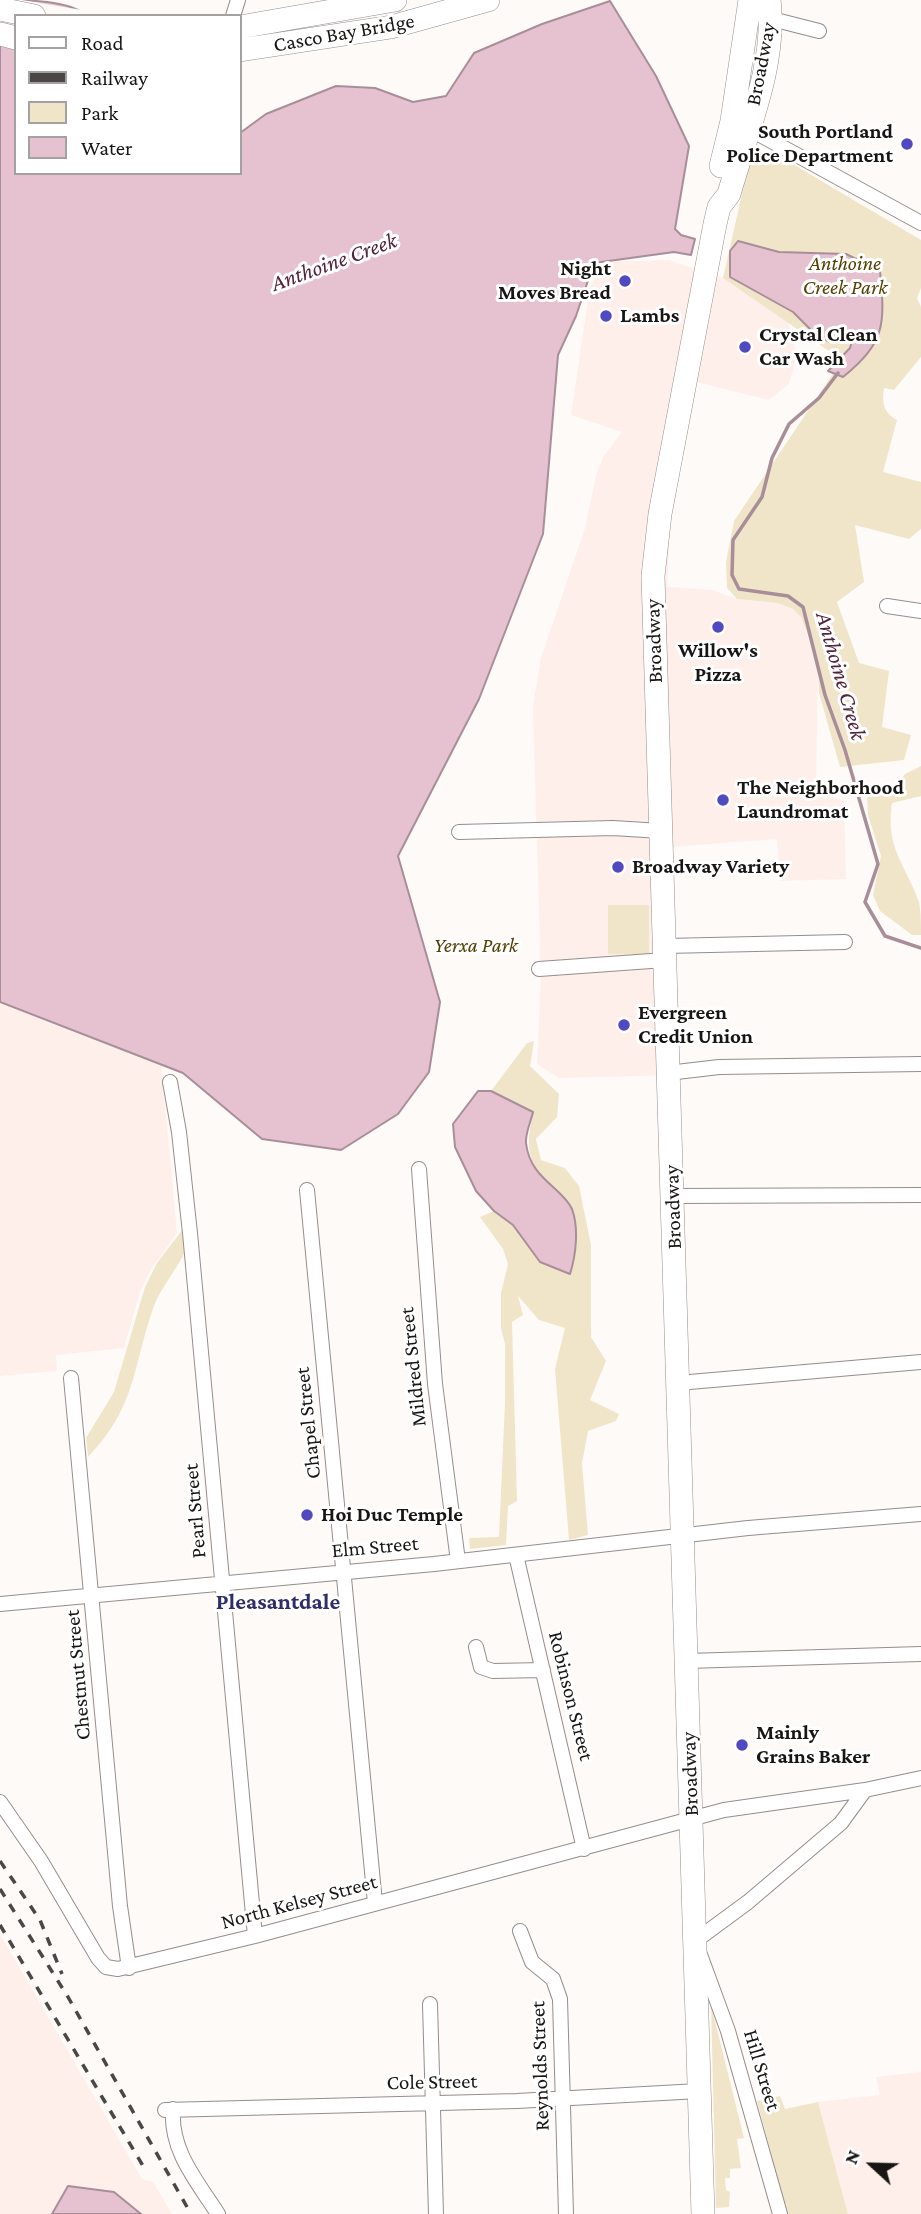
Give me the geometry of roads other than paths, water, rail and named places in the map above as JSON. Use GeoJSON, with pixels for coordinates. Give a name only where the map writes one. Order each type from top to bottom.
{"type":"FeatureCollection","features":[{"type":"Feature","properties":{"kind":"main road","name":"Casco Bay Bridge"},"geometry":{"type":"LineString","coordinates":[[242,27],[395,0]]}},
{"type":"Feature","properties":{"kind":"main road","name":"Casco Bay Bridge"},"geometry":{"type":"LineString","coordinates":[[242,50],[391,27],[488,0]]}},
{"type":"Feature","properties":{"kind":"main road","name":"Broadway"},"geometry":{"type":"LineString","coordinates":[[703,2214],[653,605],[654,556],[681,396],[719,207],[729,194],[740,124],[764,70],[760,8]]}},
{"type":"Feature","properties":{"kind":"main road"},"geometry":{"type":"LineString","coordinates":[[0,9],[24,14]]}},
{"type":"Feature","properties":{"kind":"street"},"geometry":{"type":"LineString","coordinates":[[760,8],[819,30]]}},
{"type":"Feature","properties":{"kind":"street"},"geometry":{"type":"LineString","coordinates":[[740,124],[921,223]]}},
{"type":"Feature","properties":{"kind":"street"},"geometry":{"type":"LineString","coordinates":[[887,606],[921,611]]}},
{"type":"Feature","properties":{"kind":"street"},"geometry":{"type":"LineString","coordinates":[[458,832],[613,828],[661,831]]}},
{"type":"Feature","properties":{"kind":"street"},"geometry":{"type":"LineString","coordinates":[[539,969],[665,953],[845,942]]}},
{"type":"Feature","properties":{"kind":"street"},"geometry":{"type":"LineString","coordinates":[[668,1073],[719,1067],[921,1064]]}},
{"type":"Feature","properties":{"kind":"street","name":"Pearl Street"},"geometry":{"type":"LineString","coordinates":[[170,1082],[190,1233],[255,1936]]}},
{"type":"Feature","properties":{"kind":"street","name":"Mildred Street"},"geometry":{"type":"LineString","coordinates":[[419,1169],[435,1384],[458,1561]]}},
{"type":"Feature","properties":{"kind":"street","name":"Chapel Street"},"geometry":{"type":"LineString","coordinates":[[307,1190],[375,1903]]}},
{"type":"Feature","properties":{"kind":"street"},"geometry":{"type":"LineString","coordinates":[[673,1196],[921,1195]]}},
{"type":"Feature","properties":{"kind":"street"},"geometry":{"type":"LineString","coordinates":[[678,1383],[921,1362]]}},
{"type":"Feature","properties":{"kind":"street","name":"Chestnut Street"},"geometry":{"type":"LineString","coordinates":[[71,1378],[120,1906],[129,1968]]}},
{"type":"Feature","properties":{"kind":"street","name":"Elm Street"},"geometry":{"type":"LineString","coordinates":[[0,1604],[458,1561],[682,1538],[748,1528],[921,1514]]}},
{"type":"Feature","properties":{"kind":"street","name":"Robinson Street"},"geometry":{"type":"LineString","coordinates":[[516,1555],[584,1849]]}},
{"type":"Feature","properties":{"kind":"street"},"geometry":{"type":"LineString","coordinates":[[475,1647],[481,1667],[493,1671],[543,1670]]}},
{"type":"Feature","properties":{"kind":"street"},"geometry":{"type":"LineString","coordinates":[[687,1661],[921,1654]]}},
{"type":"Feature","properties":{"kind":"street","name":"North Kelsey Street"},"geometry":{"type":"LineString","coordinates":[[129,1968],[724,1810],[865,1790],[921,1778]]}},
{"type":"Feature","properties":{"kind":"street"},"geometry":{"type":"LineString","coordinates":[[695,1941],[748,1902],[833,1830],[852,1811],[865,1790]]}},
{"type":"Feature","properties":{"kind":"street"},"geometry":{"type":"LineString","coordinates":[[0,1802],[41,1861],[98,1958],[106,1967],[129,1968]]}},
{"type":"Feature","properties":{"kind":"street","name":"Reynolds Street"},"geometry":{"type":"LineString","coordinates":[[520,1931],[532,1962],[553,1979],[559,1992],[566,2214]]}},
{"type":"Feature","properties":{"kind":"street","name":"Hill Street"},"geometry":{"type":"LineString","coordinates":[[695,1941],[728,2031],[780,2214]]}},
{"type":"Feature","properties":{"kind":"street"},"geometry":{"type":"LineString","coordinates":[[430,2004],[436,2214]]}},
{"type":"Feature","properties":{"kind":"street","name":"Cole Street"},"geometry":{"type":"LineString","coordinates":[[218,2214],[176,2147],[169,2110],[432,2103],[699,2091]]}},
{"type":"Feature","properties":{"kind":"water"},"geometry":{"type":"Polygon","coordinates":[[[0,0],[59,4],[84,14],[14,14],[14,175],[242,175],[242,132],[266,114],[336,86],[375,88],[413,102],[446,96],[474,53],[542,24],[610,1],[656,76],[689,146],[675,229],[681,235],[695,239],[691,255],[674,252],[594,263],[576,316],[558,355],[543,534],[479,699],[398,856],[440,1002],[429,1072],[398,1114],[341,1150],[262,1139],[183,1073],[0,1002],[0,0]]]}},
{"type":"Feature","properties":{"kind":"water"},"geometry":{"type":"Polygon","coordinates":[[[738,241],[779,252],[846,254],[880,271],[880,331],[868,353],[857,365],[843,377],[828,371],[850,348],[852,341],[830,342],[816,335],[793,312],[730,277],[730,251],[738,241]]]}},
{"type":"Feature","properties":{"kind":"water"},"geometry":{"type":"Polygon","coordinates":[[[478,1091],[491,1091],[533,1112],[526,1139],[529,1155],[540,1174],[567,1201],[574,1216],[576,1242],[570,1274],[540,1262],[513,1225],[494,1211],[476,1191],[455,1147],[453,1124],[478,1091]]]}},
{"type":"Feature","properties":{"kind":"water"},"geometry":{"type":"Polygon","coordinates":[[[68,2186],[114,2192],[141,2214],[52,2214],[68,2186]]]}},
{"type":"Feature","properties":{"kind":"waterway","name":"Anthoine Creek"},"geometry":{"type":"LineString","coordinates":[[838,373],[819,398],[789,424],[772,458],[762,497],[733,540],[732,575],[739,589],[788,596],[803,607],[825,695],[845,750],[878,864],[865,902],[885,936],[921,948]]}},
{"type":"Feature","properties":{"kind":"railway"},"geometry":{"type":"LineString","coordinates":[[0,1861],[40,1920],[62,1974]]}},
{"type":"Feature","properties":{"kind":"railway"},"geometry":{"type":"LineString","coordinates":[[0,1889],[68,1997],[191,2214]]}},
{"type":"Feature","properties":{"kind":"railway"},"geometry":{"type":"LineString","coordinates":[[0,1925],[146,2171]]}},
{"type":"Feature","properties":{"kind":"place","name":"South Portland Police Department"},"geometry":{"type":"Point","coordinates":[907,144]}},
{"type":"Feature","properties":{"kind":"place","name":"Night Moves Bread"},"geometry":{"type":"Point","coordinates":[625,281]}},
{"type":"Feature","properties":{"kind":"place","name":"Lambs"},"geometry":{"type":"Point","coordinates":[606,316]}},
{"type":"Feature","properties":{"kind":"place","name":"Crystal Clean Car Wash"},"geometry":{"type":"Point","coordinates":[745,347]}},
{"type":"Feature","properties":{"kind":"place","name":"Willow's Pizza"},"geometry":{"type":"Point","coordinates":[718,627]}},
{"type":"Feature","properties":{"kind":"place","name":"The Neighborhood Laundromat"},"geometry":{"type":"Point","coordinates":[723,800]}},
{"type":"Feature","properties":{"kind":"place","name":"Broadway Variety"},"geometry":{"type":"Point","coordinates":[618,867]}},
{"type":"Feature","properties":{"kind":"place","name":"Evergreen Credit Union"},"geometry":{"type":"Point","coordinates":[624,1025]}},
{"type":"Feature","properties":{"kind":"place","name":"Hoi Duc Temple"},"geometry":{"type":"Point","coordinates":[307,1515]}},
{"type":"Feature","properties":{"kind":"place","name":"Mainly Grains Baker"},"geometry":{"type":"Point","coordinates":[742,1745]}},
{"type":"Feature","properties":{"kind":"district","name":"Pleasantdale"},"geometry":{"type":"Point","coordinates":[278,1602]}},
{"type":"Feature","properties":{"kind":"park label","name":"Anthoine Creek Park"},"geometry":{"type":"Point","coordinates":[845,276]}},
{"type":"Feature","properties":{"kind":"park label","name":"Yerxa Park"},"geometry":{"type":"Point","coordinates":[476,946]}}]}
